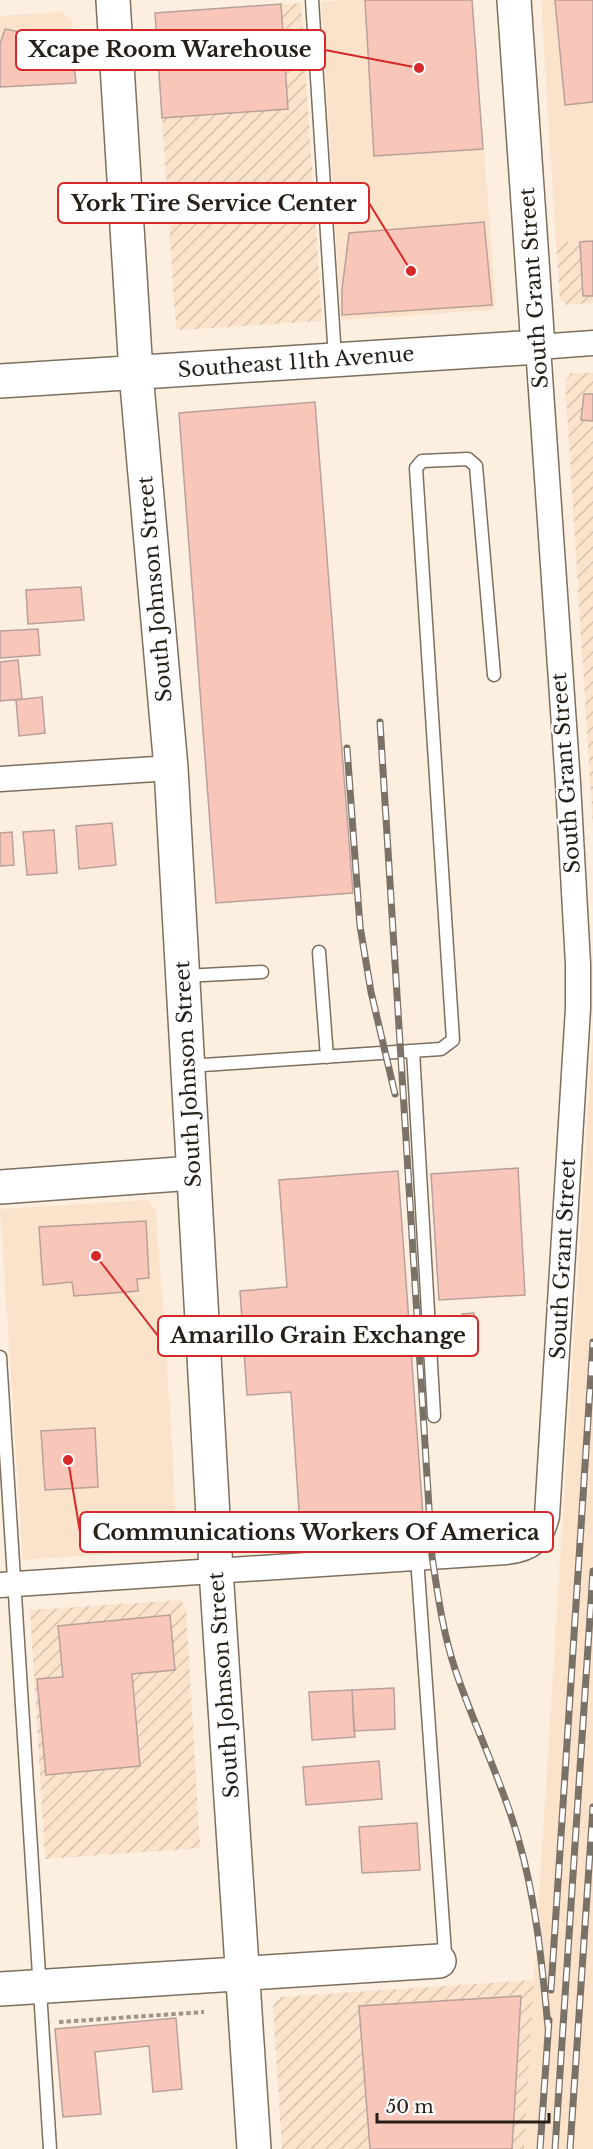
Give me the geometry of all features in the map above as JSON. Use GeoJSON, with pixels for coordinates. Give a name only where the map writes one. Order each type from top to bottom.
{"type":"FeatureCollection","features":[{"type":"Feature","properties":{"kind":"main road","name":"South Johnson Street"},"geometry":{"type":"LineString","coordinates":[[113,0],[136,373],[171,768],[216,1570],[254,2149]]}},
{"type":"Feature","properties":{"kind":"main road","name":"South Grant Street"},"geometry":{"type":"LineString","coordinates":[[514,0],[538,346]]}},
{"type":"Feature","properties":{"kind":"main road"},"geometry":{"type":"LineString","coordinates":[[15,381],[58,376],[79,370],[98,359],[112,345],[121,330],[131,281]]}},
{"type":"Feature","properties":{"kind":"main road","name":"Southeast 11th Avenue"},"geometry":{"type":"LineString","coordinates":[[15,381],[538,346]]}},
{"type":"Feature","properties":{"kind":"main road"},"geometry":{"type":"LineString","coordinates":[[0,1187],[193,1173]]}},
{"type":"Feature","properties":{"kind":"main road"},"geometry":{"type":"LineString","coordinates":[[0,1989],[439,1961]]}},
{"type":"Feature","properties":{"kind":"street","name":"Southeast 11th Avenue"},"geometry":{"type":"LineString","coordinates":[[538,346],[593,343]]}},
{"type":"Feature","properties":{"kind":"street","name":"South Grant Street"},"geometry":{"type":"LineString","coordinates":[[417,1558],[522,1550],[534,1543],[544,1532],[548,1516],[578,1008],[568,783],[538,346]]}},
{"type":"Feature","properties":{"kind":"street"},"geometry":{"type":"LineString","coordinates":[[0,779],[171,768]]}},
{"type":"Feature","properties":{"kind":"street"},"geometry":{"type":"LineString","coordinates":[[8,1584],[417,1558]]}},
{"type":"Feature","properties":{"kind":"lane"},"geometry":{"type":"LineString","coordinates":[[312,0],[335,359]]}},
{"type":"Feature","properties":{"kind":"lane"},"geometry":{"type":"LineString","coordinates":[[187,1066],[441,1049],[453,1040],[416,468],[423,462],[468,459],[476,466],[494,675]]}},
{"type":"Feature","properties":{"kind":"lane"},"geometry":{"type":"LineString","coordinates":[[319,952],[327,1056]]}},
{"type":"Feature","properties":{"kind":"lane"},"geometry":{"type":"LineString","coordinates":[[182,976],[262,972]]}},
{"type":"Feature","properties":{"kind":"lane"},"geometry":{"type":"LineString","coordinates":[[413,1051],[434,1416]]}},
{"type":"Feature","properties":{"kind":"lane"},"geometry":{"type":"LineString","coordinates":[[0,1357],[8,1584],[50,2149]]}},
{"type":"Feature","properties":{"kind":"lane"},"geometry":{"type":"LineString","coordinates":[[417,1558],[445,1953],[439,1961]]}},
{"type":"Feature","properties":{"kind":"path"},"geometry":{"type":"LineString","coordinates":[[40,2023],[204,2012]]}},
{"type":"Feature","properties":{"kind":"shaded area"},"geometry":{"type":"Polygon","coordinates":[[[472,0],[496,304],[491,310],[341,320],[321,2],[472,0]]]}},
{"type":"Feature","properties":{"kind":"shaded area"},"geometry":{"type":"Polygon","coordinates":[[[541,0],[593,0],[593,239],[556,243],[541,0]]]}},
{"type":"Feature","properties":{"kind":"shaded area"},"geometry":{"type":"Polygon","coordinates":[[[301,3],[322,321],[181,330],[176,328],[155,13],[301,3]]]}},
{"type":"Feature","properties":{"kind":"shaded area"},"geometry":{"type":"Polygon","coordinates":[[[62,12],[72,20],[76,83],[0,87],[0,16],[62,12]]]}},
{"type":"Feature","properties":{"kind":"shaded area"},"geometry":{"type":"Polygon","coordinates":[[[593,239],[593,303],[566,305],[560,299],[556,243],[593,239]]]}},
{"type":"Feature","properties":{"kind":"shaded area"},"geometry":{"type":"Polygon","coordinates":[[[571,373],[593,373],[593,826],[565,381],[571,373]]]}},
{"type":"Feature","properties":{"kind":"shaded area"},"geometry":{"type":"Polygon","coordinates":[[[593,1028],[593,2149],[524,2149],[534,1980],[593,1028]]]}},
{"type":"Feature","properties":{"kind":"shaded area"},"geometry":{"type":"Polygon","coordinates":[[[148,1200],[156,1211],[177,1549],[23,1560],[0,1209],[148,1200]]]}},
{"type":"Feature","properties":{"kind":"shaded area"},"geometry":{"type":"Polygon","coordinates":[[[181,1600],[186,1609],[200,1848],[45,1859],[30,1610],[181,1600]]]}},
{"type":"Feature","properties":{"kind":"shaded area"},"geometry":{"type":"Polygon","coordinates":[[[534,1980],[524,2149],[282,2149],[273,2006],[281,1997],[534,1980]]]}},
{"type":"Feature","properties":{"kind":"building"},"geometry":{"type":"Polygon","coordinates":[[[365,0],[472,0],[483,149],[374,156],[365,0]]]}},
{"type":"Feature","properties":{"kind":"building"},"geometry":{"type":"Polygon","coordinates":[[[555,0],[593,0],[593,102],[565,105],[555,0]]]}},
{"type":"Feature","properties":{"kind":"building"},"geometry":{"type":"Polygon","coordinates":[[[281,4],[288,109],[162,118],[155,13],[281,4]]]}},
{"type":"Feature","properties":{"kind":"building"},"geometry":{"type":"Polygon","coordinates":[[[5,29],[60,40],[57,51],[73,53],[76,83],[0,87],[0,44],[5,29]]]}},
{"type":"Feature","properties":{"kind":"building"},"geometry":{"type":"Polygon","coordinates":[[[484,222],[492,305],[342,315],[342,290],[349,233],[484,222]]]}},
{"type":"Feature","properties":{"kind":"building"},"geometry":{"type":"Polygon","coordinates":[[[593,241],[593,296],[583,296],[580,242],[593,241]]]}},
{"type":"Feature","properties":{"kind":"building"},"geometry":{"type":"Polygon","coordinates":[[[584,394],[593,394],[593,421],[581,420],[584,394]]]}},
{"type":"Feature","properties":{"kind":"building"},"geometry":{"type":"Polygon","coordinates":[[[315,402],[353,893],[216,903],[179,413],[315,402]]]}},
{"type":"Feature","properties":{"kind":"building"},"geometry":{"type":"Polygon","coordinates":[[[81,587],[84,620],[28,624],[26,590],[81,587]]]}},
{"type":"Feature","properties":{"kind":"building"},"geometry":{"type":"Polygon","coordinates":[[[38,629],[40,655],[0,658],[0,631],[38,629]]]}},
{"type":"Feature","properties":{"kind":"building"},"geometry":{"type":"Polygon","coordinates":[[[18,660],[22,699],[0,701],[0,662],[18,660]]]}},
{"type":"Feature","properties":{"kind":"building"},"geometry":{"type":"Polygon","coordinates":[[[42,697],[45,733],[19,736],[16,700],[42,697]]]}},
{"type":"Feature","properties":{"kind":"building"},"geometry":{"type":"Polygon","coordinates":[[[112,823],[116,865],[79,869],[76,826],[112,823]]]}},
{"type":"Feature","properties":{"kind":"building"},"geometry":{"type":"Polygon","coordinates":[[[54,830],[57,873],[27,875],[23,832],[54,830]]]}},
{"type":"Feature","properties":{"kind":"building"},"geometry":{"type":"Polygon","coordinates":[[[12,832],[14,865],[0,866],[0,833],[12,832]]]}},
{"type":"Feature","properties":{"kind":"building"},"geometry":{"type":"Polygon","coordinates":[[[518,1168],[525,1295],[439,1300],[431,1174],[518,1168]]]}},
{"type":"Feature","properties":{"kind":"building"},"geometry":{"type":"Polygon","coordinates":[[[398,1171],[423,1516],[300,1525],[291,1392],[247,1395],[240,1291],[287,1287],[279,1180],[398,1171]]]}},
{"type":"Feature","properties":{"kind":"building"},"geometry":{"type":"Polygon","coordinates":[[[146,1221],[149,1278],[137,1279],[138,1291],[74,1296],[72,1282],[43,1285],[39,1227],[146,1221]]]}},
{"type":"Feature","properties":{"kind":"building"},"geometry":{"type":"Polygon","coordinates":[[[474,1313],[475,1335],[463,1335],[462,1314],[474,1313]]]}},
{"type":"Feature","properties":{"kind":"building"},"geometry":{"type":"Polygon","coordinates":[[[95,1428],[98,1487],[45,1490],[41,1431],[95,1428]]]}},
{"type":"Feature","properties":{"kind":"building"},"geometry":{"type":"Polygon","coordinates":[[[170,1615],[175,1670],[132,1674],[140,1766],[46,1775],[37,1679],[63,1677],[58,1626],[170,1615]]]}},
{"type":"Feature","properties":{"kind":"building"},"geometry":{"type":"Polygon","coordinates":[[[394,1688],[395,1729],[354,1731],[352,1690],[394,1688]]]}},
{"type":"Feature","properties":{"kind":"building"},"geometry":{"type":"Polygon","coordinates":[[[352,1690],[355,1737],[312,1740],[309,1692],[352,1690]]]}},
{"type":"Feature","properties":{"kind":"building"},"geometry":{"type":"Polygon","coordinates":[[[379,1761],[382,1799],[306,1805],[303,1767],[379,1761]]]}},
{"type":"Feature","properties":{"kind":"building"},"geometry":{"type":"Polygon","coordinates":[[[417,1823],[420,1870],[362,1873],[359,1827],[417,1823]]]}},
{"type":"Feature","properties":{"kind":"building"},"geometry":{"type":"Polygon","coordinates":[[[521,1996],[512,2149],[370,2149],[359,2006],[521,1996]]]}},
{"type":"Feature","properties":{"kind":"building"},"geometry":{"type":"Polygon","coordinates":[[[176,2018],[182,2089],[153,2092],[149,2046],[95,2052],[101,2114],[63,2117],[55,2029],[176,2018]]]}},
{"type":"Feature","properties":{"kind":"railway"},"geometry":{"type":"LineString","coordinates":[[380,722],[432,1556],[441,1615],[451,1658],[512,1817],[524,1861],[538,1932],[548,2027]]}},
{"type":"Feature","properties":{"kind":"railway"},"geometry":{"type":"LineString","coordinates":[[347,748],[360,926],[371,992],[395,1094]]}},
{"type":"Feature","properties":{"kind":"railway"},"geometry":{"type":"LineString","coordinates":[[551,1990],[593,1342]]}},
{"type":"Feature","properties":{"kind":"railway"},"geometry":{"type":"LineString","coordinates":[[555,2149],[593,1571]]}},
{"type":"Feature","properties":{"kind":"railway"},"geometry":{"type":"LineString","coordinates":[[570,2149],[593,1807]]}},
{"type":"Feature","properties":{"kind":"railway"},"geometry":{"type":"LineString","coordinates":[[540,2149],[549,2020]]}},
{"type":"Feature","properties":{"kind":"place","name":"Xcape Room Warehouse"},"geometry":{"type":"Point","coordinates":[419,68]}},
{"type":"Feature","properties":{"kind":"place","name":"York Tire Service Center"},"geometry":{"type":"Point","coordinates":[411,271]}},
{"type":"Feature","properties":{"kind":"place","name":"Amarillo Grain Exchange"},"geometry":{"type":"Point","coordinates":[96,1256]}},
{"type":"Feature","properties":{"kind":"place","name":"Communications Workers Of America"},"geometry":{"type":"Point","coordinates":[68,1460]}}]}
